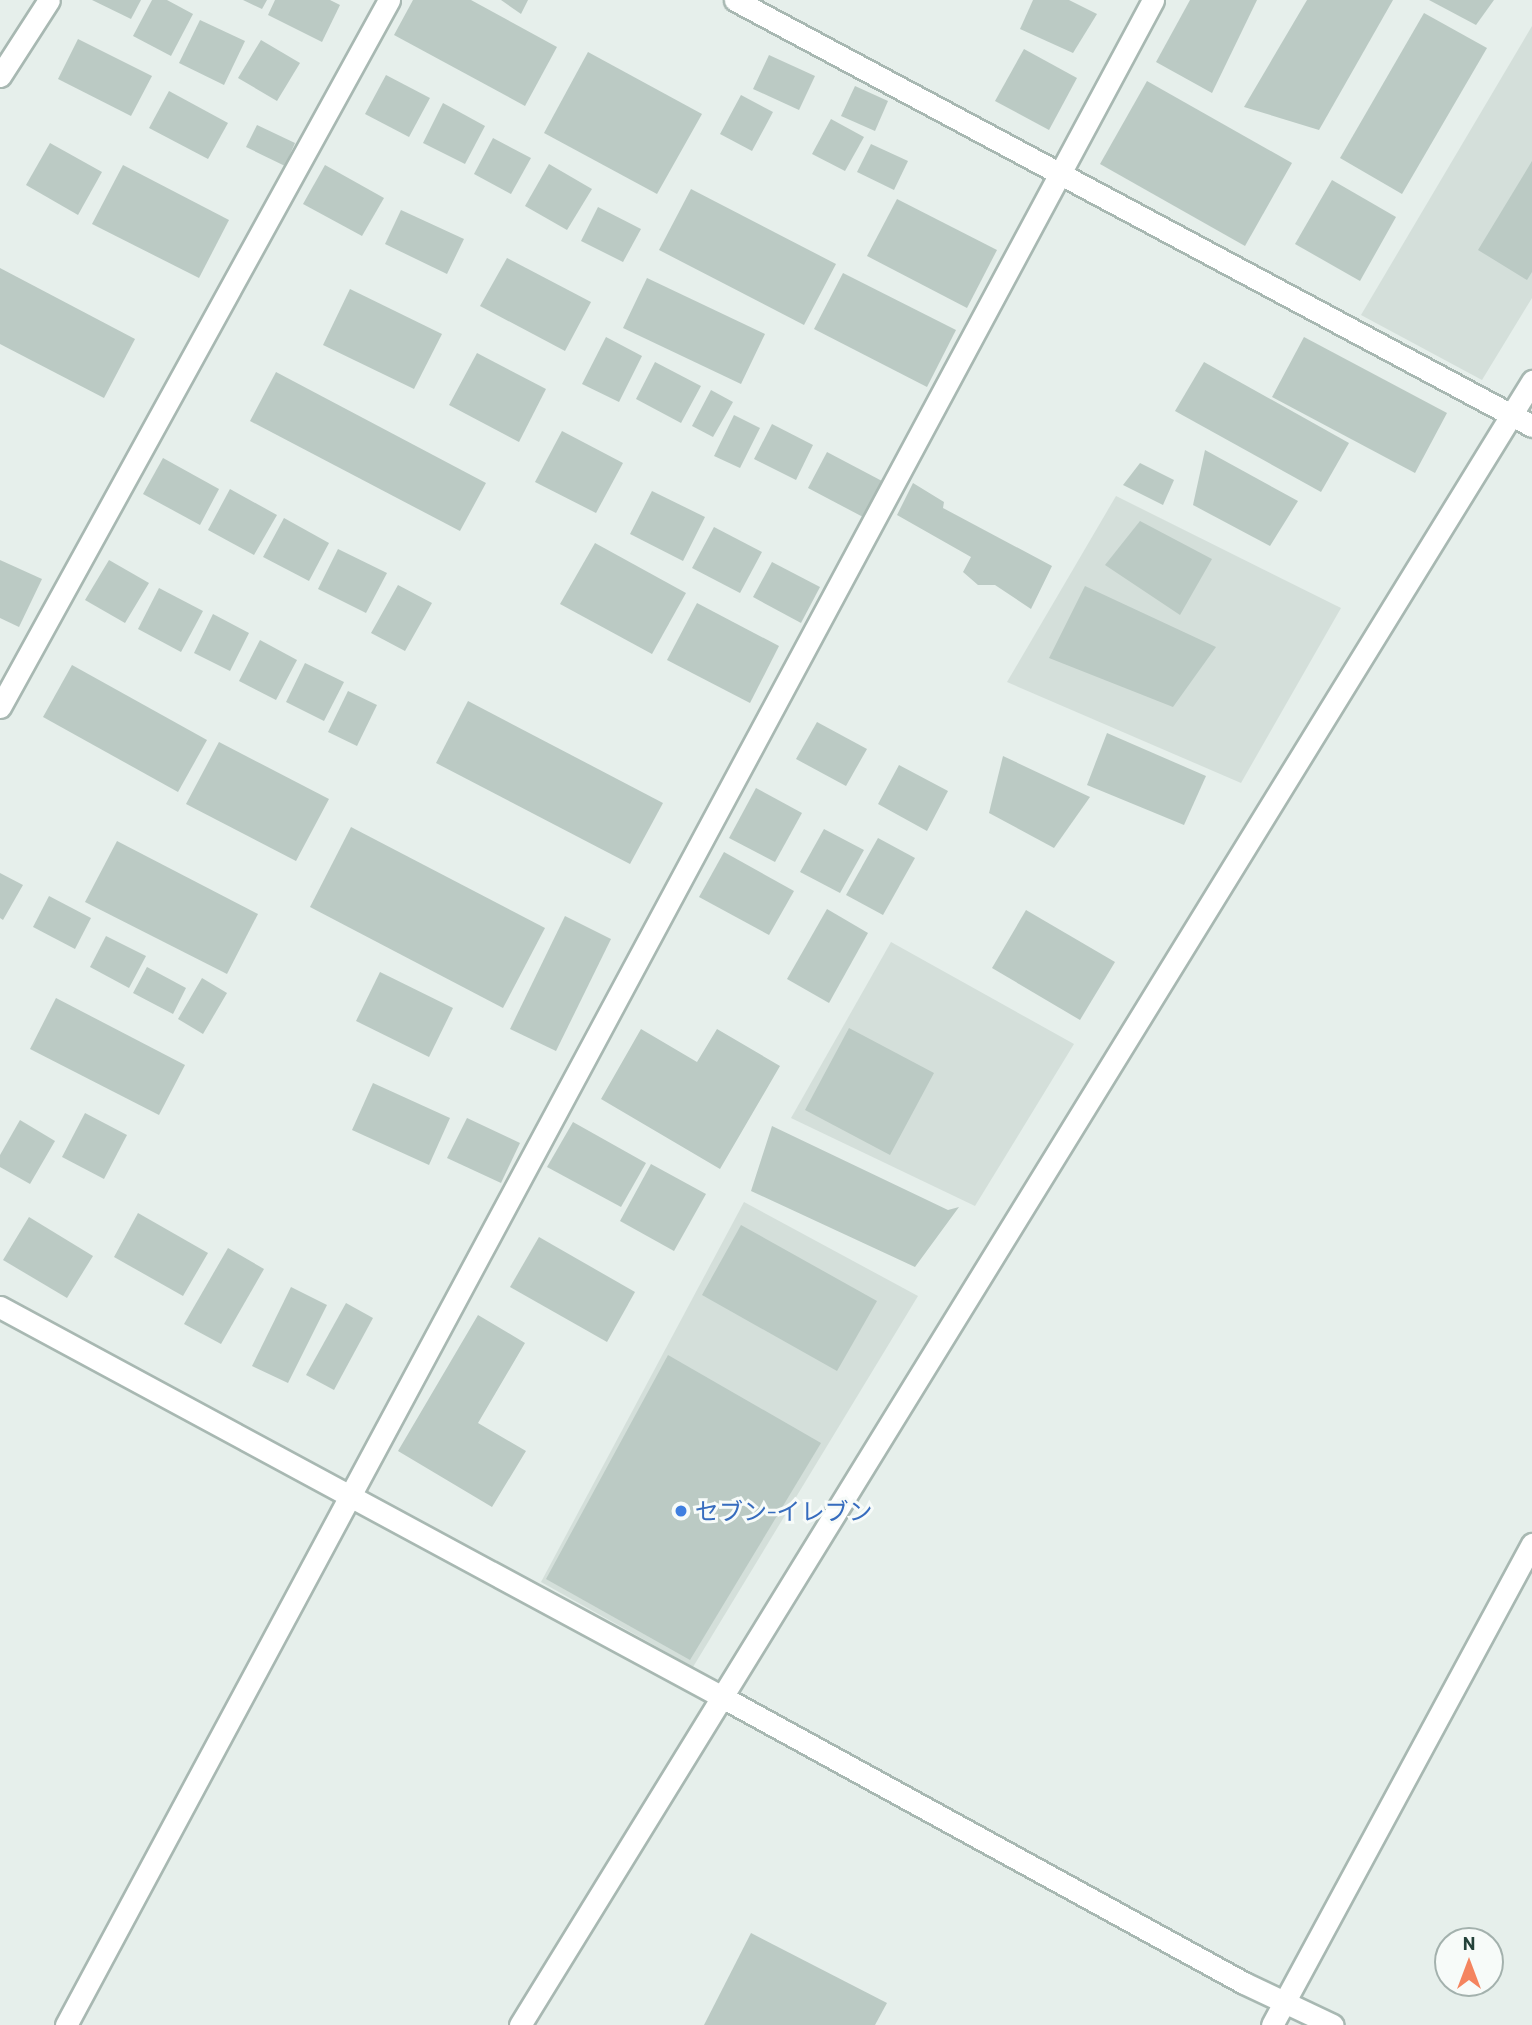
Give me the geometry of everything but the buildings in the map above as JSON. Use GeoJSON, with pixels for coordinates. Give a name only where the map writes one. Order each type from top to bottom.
{"type":"FeatureCollection","features":[{"type":"Feature","properties":{"kind":"street"},"geometry":{"type":"LineString","coordinates":[[0,76],[49,0]]}},
{"type":"Feature","properties":{"kind":"street"},"geometry":{"type":"LineString","coordinates":[[0,707],[389,0]]}},
{"type":"Feature","properties":{"kind":"street"},"geometry":{"type":"LineString","coordinates":[[735,0],[1532,426]]}},
{"type":"Feature","properties":{"kind":"street"},"geometry":{"type":"LineString","coordinates":[[66,2025],[352,1500],[1153,0]]}},
{"type":"Feature","properties":{"kind":"street"},"geometry":{"type":"LineString","coordinates":[[520,2025],[724,1698],[1532,381]]}},
{"type":"Feature","properties":{"kind":"street"},"geometry":{"type":"LineString","coordinates":[[0,1307],[352,1500],[724,1698],[1244,1983],[1286,1999],[1333,2025]]}},
{"type":"Feature","properties":{"kind":"street"},"geometry":{"type":"LineString","coordinates":[[1272,2025],[1532,1545]]}},
{"type":"Feature","properties":{"kind":"shaded area"},"geometry":{"type":"Polygon","coordinates":[[[1532,26],[1532,298],[1482,380],[1361,315],[1532,26]]]}},
{"type":"Feature","properties":{"kind":"shaded area"},"geometry":{"type":"Polygon","coordinates":[[[1116,496],[1341,608],[1241,783],[1007,682],[1116,496]]]}},
{"type":"Feature","properties":{"kind":"shaded area"},"geometry":{"type":"Polygon","coordinates":[[[891,942],[1074,1044],[975,1206],[791,1118],[891,942]]]}},
{"type":"Feature","properties":{"kind":"shaded area"},"geometry":{"type":"Polygon","coordinates":[[[744,1202],[918,1296],[693,1667],[541,1582],[744,1202]]]}},
{"type":"Feature","properties":{"kind":"place","name":"セブン-イレブン"},"geometry":{"type":"Point","coordinates":[681,1511]}}]}
